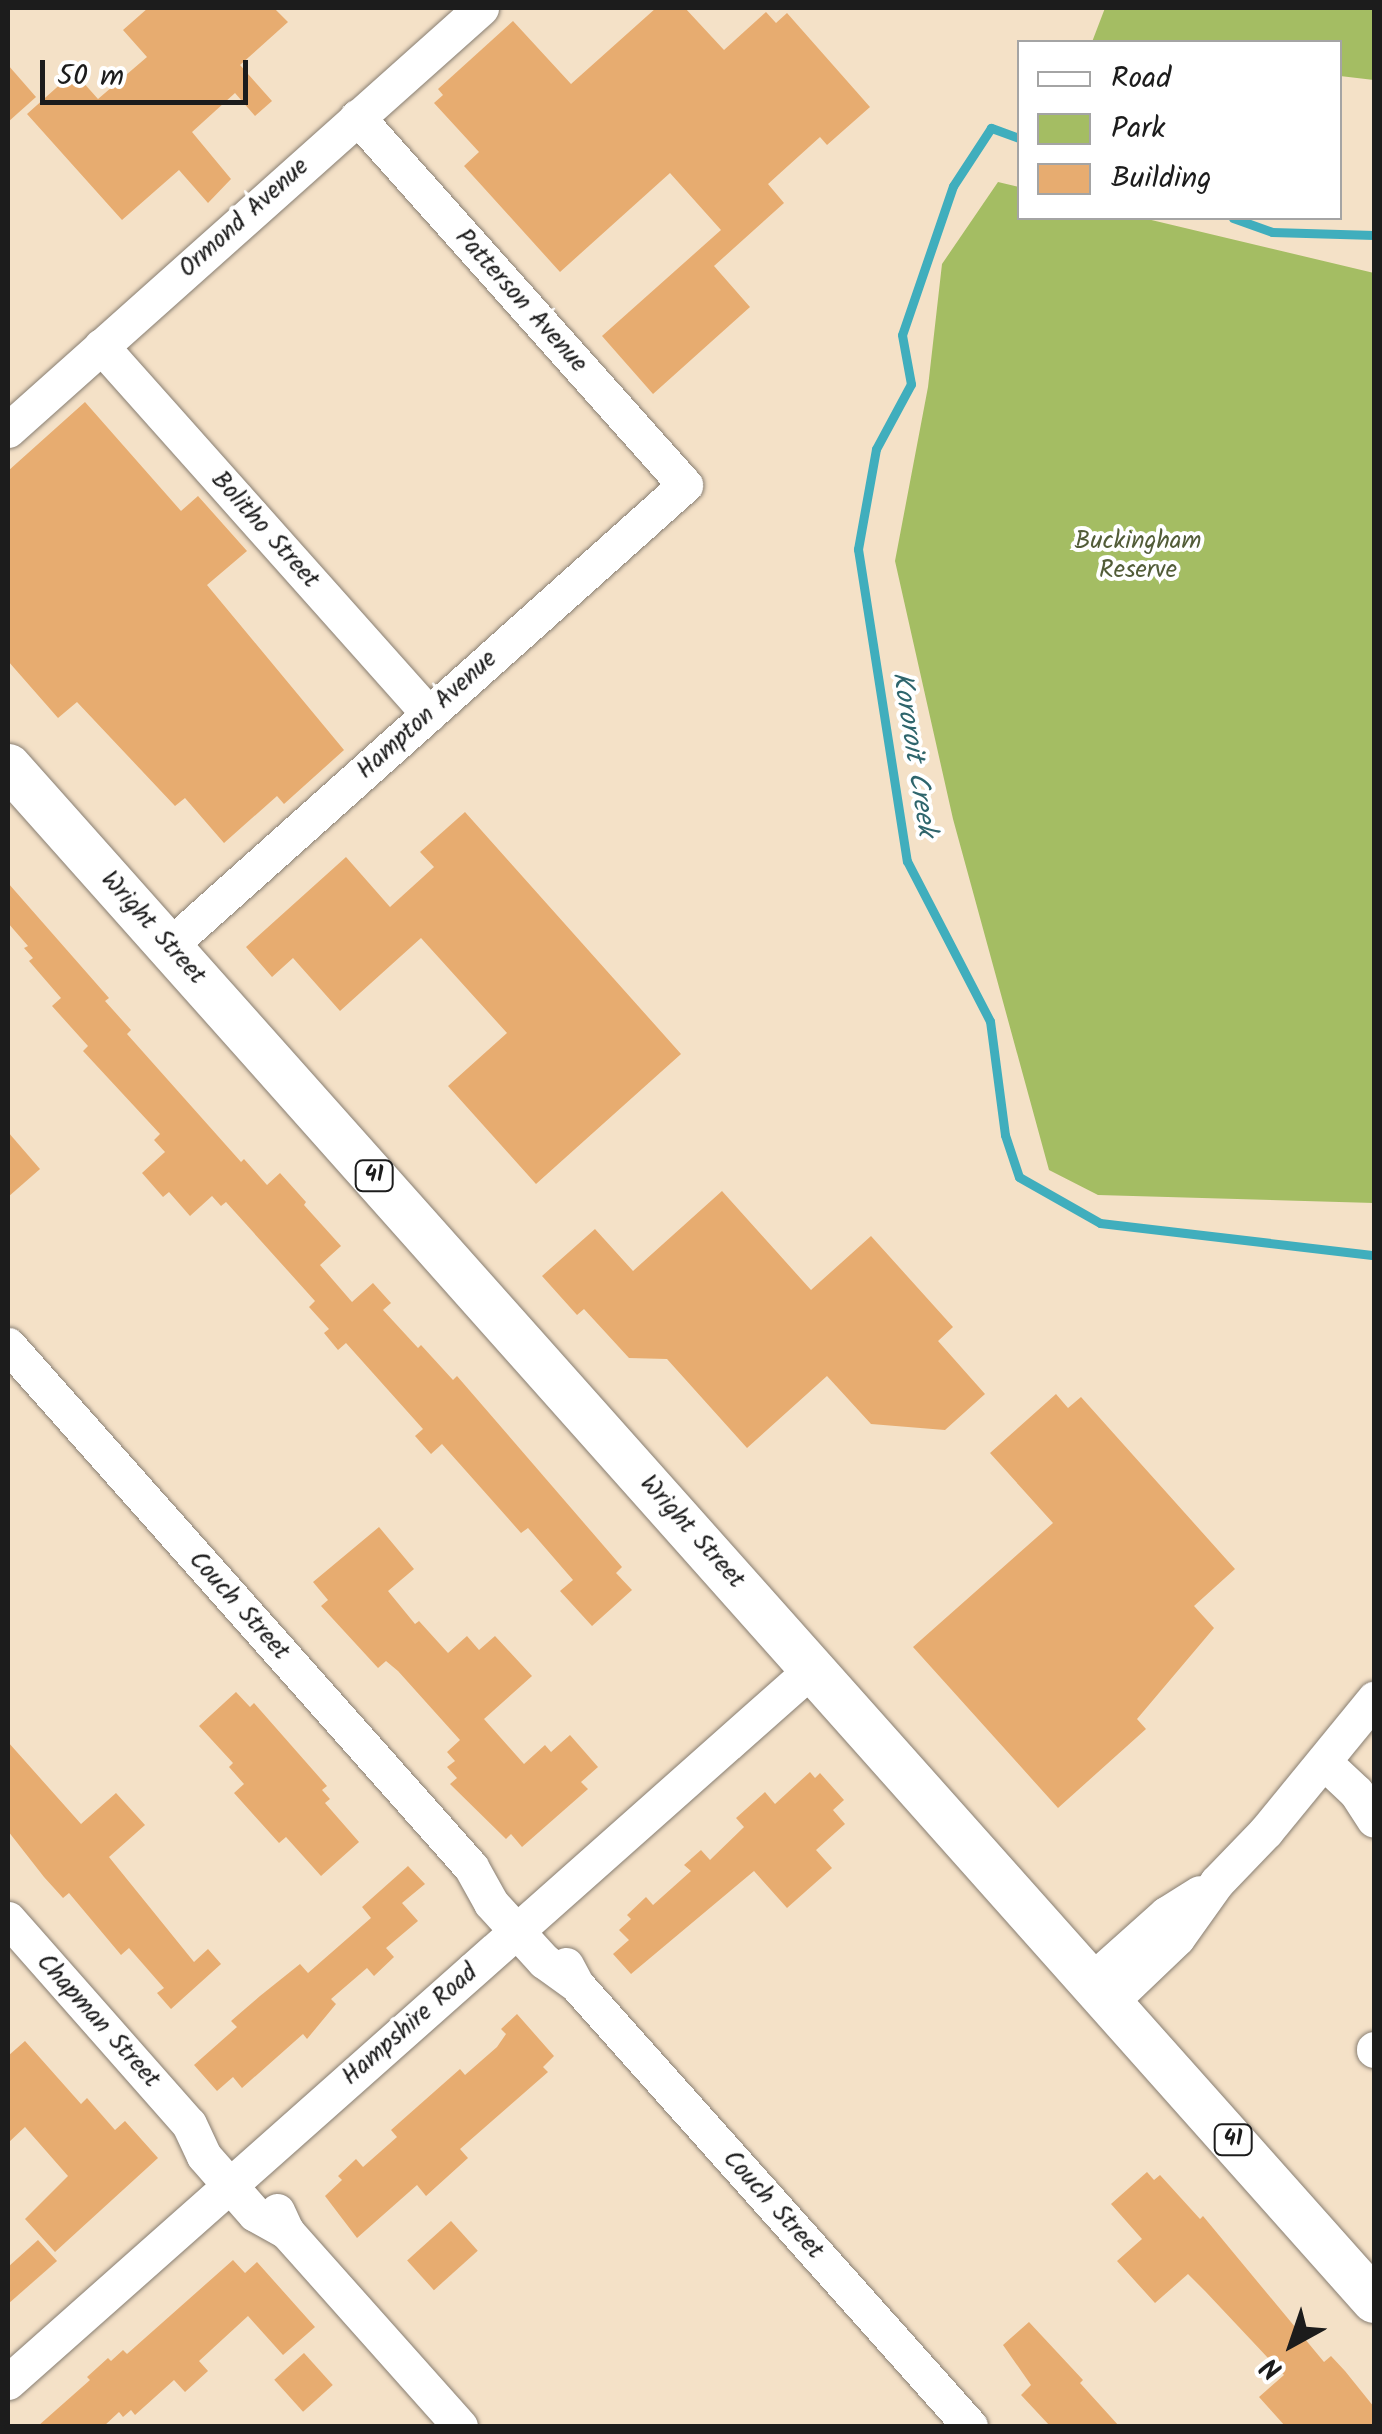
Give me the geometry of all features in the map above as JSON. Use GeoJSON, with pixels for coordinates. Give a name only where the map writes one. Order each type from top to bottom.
{"type":"FeatureCollection","features":[{"type":"Feature","properties":{"kind":"main road","name":"Wright Street"},"geometry":{"type":"LineString","coordinates":[[8,766],[1374,2300]]}},
{"type":"Feature","properties":{"kind":"street","name":"Ormond Avenue"},"geometry":{"type":"LineString","coordinates":[[8,430],[480,8]]}},
{"type":"Feature","properties":{"kind":"street","name":"Patterson Avenue"},"geometry":{"type":"LineString","coordinates":[[357,117],[684,485]]}},
{"type":"Feature","properties":{"kind":"street","name":"Bolitho Street"},"geometry":{"type":"LineString","coordinates":[[101,346],[429,714]]}},
{"type":"Feature","properties":{"kind":"street","name":"Hampton Avenue"},"geometry":{"type":"LineString","coordinates":[[169,946],[684,485]]}},
{"type":"Feature","properties":{"kind":"street","name":"Couch Street"},"geometry":{"type":"LineString","coordinates":[[8,1345],[471,1867],[505,1892],[523,1925],[556,1949],[576,1984],[970,2426]]}},
{"type":"Feature","properties":{"kind":"street","name":"Hampshire Road"},"geometry":{"type":"LineString","coordinates":[[8,2382],[812,1668]]}},
{"type":"Feature","properties":{"kind":"street"},"geometry":{"type":"LineString","coordinates":[[1100,1992],[1166,1914],[1217,1882],[1374,1700]]}},
{"type":"Feature","properties":{"kind":"street"},"geometry":{"type":"LineString","coordinates":[[1318,1769],[1373,1818]]}},
{"type":"Feature","properties":{"kind":"street","name":"Chapman Street"},"geometry":{"type":"LineString","coordinates":[[8,1919],[190,2124],[204,2156],[272,2199],[287,2232],[460,2426]]}},
{"type":"Feature","properties":{"kind":"green space"},"geometry":{"type":"Polygon","coordinates":[[[1105,8],[1374,8],[1374,80],[1342,76],[1342,40],[1093,40],[1105,8]]]}},
{"type":"Feature","properties":{"kind":"green space","name":"Buckingham Reserve"},"geometry":{"type":"Polygon","coordinates":[[[998,182],[1017,187],[1017,220],[1151,220],[1374,273],[1374,1203],[1098,1195],[1049,1170],[953,819],[895,561],[928,387],[942,264],[998,182]]]}},
{"type":"Feature","properties":{"kind":"building"},"geometry":{"type":"Polygon","coordinates":[[[148,8],[274,8],[288,22],[240,65],[272,101],[255,116],[235,93],[192,132],[231,179],[208,203],[179,170],[122,220],[27,114],[74,72],[98,99],[147,57],[123,30],[148,8]]]}},
{"type":"Feature","properties":{"kind":"building"},"geometry":{"type":"Polygon","coordinates":[[[656,8],[685,8],[724,50],[766,12],[776,23],[787,13],[870,107],[827,145],[820,137],[768,184],[784,203],[714,266],[750,307],[653,394],[602,336],[721,230],[670,173],[560,272],[464,166],[479,152],[434,103],[443,95],[438,89],[513,21],[571,84],[656,8]]]}},
{"type":"Feature","properties":{"kind":"building"},"geometry":{"type":"Polygon","coordinates":[[[8,65],[36,97],[8,122],[8,65]]]}},
{"type":"Feature","properties":{"kind":"building"},"geometry":{"type":"Polygon","coordinates":[[[85,402],[181,511],[198,496],[247,551],[207,585],[344,750],[284,804],[277,796],[224,843],[185,798],[175,806],[77,702],[58,718],[8,661],[8,471],[85,402]]]}},
{"type":"Feature","properties":{"kind":"building"},"geometry":{"type":"Polygon","coordinates":[[[465,812],[681,1054],[536,1184],[448,1086],[507,1033],[421,938],[340,1011],[293,958],[272,977],[246,947],[346,857],[390,907],[434,867],[420,852],[465,812]]]}},
{"type":"Feature","properties":{"kind":"building"},"geometry":{"type":"Polygon","coordinates":[[[8,883],[109,998],[105,1001],[131,1030],[127,1034],[241,1162],[244,1159],[267,1185],[280,1173],[306,1202],[304,1205],[341,1246],[320,1265],[352,1302],[373,1283],[391,1303],[383,1310],[453,1380],[457,1376],[622,1567],[616,1573],[632,1590],[592,1626],[560,1591],[573,1580],[528,1528],[521,1533],[442,1444],[431,1454],[415,1436],[423,1429],[346,1343],[338,1350],[324,1333],[329,1329],[309,1307],[315,1301],[226,1202],[221,1206],[212,1196],[190,1216],[169,1192],[163,1197],[142,1173],[165,1152],[154,1140],[160,1134],[83,1051],[88,1046],[52,1006],[61,998],[29,961],[33,958],[24,948],[28,946],[8,923],[8,883]]]}},
{"type":"Feature","properties":{"kind":"building"},"geometry":{"type":"Polygon","coordinates":[[[8,1132],[40,1169],[8,1197],[8,1132]]]}},
{"type":"Feature","properties":{"kind":"building"},"geometry":{"type":"Polygon","coordinates":[[[722,1191],[811,1290],[871,1236],[953,1327],[938,1341],[985,1394],[945,1430],[871,1424],[827,1376],[747,1448],[667,1359],[629,1358],[584,1309],[577,1315],[542,1276],[595,1229],[633,1271],[722,1191]]]}},
{"type":"Feature","properties":{"kind":"building"},"geometry":{"type":"Polygon","coordinates":[[[1056,1394],[1068,1408],[1081,1397],[1235,1569],[1194,1606],[1214,1628],[1137,1719],[1146,1729],[1058,1808],[913,1647],[1053,1523],[990,1453],[1056,1394]]]}},
{"type":"Feature","properties":{"kind":"building"},"geometry":{"type":"Polygon","coordinates":[[[379,1527],[414,1569],[388,1591],[415,1624],[419,1621],[448,1653],[467,1636],[479,1650],[495,1636],[532,1676],[484,1719],[524,1764],[545,1745],[551,1752],[570,1735],[598,1767],[581,1782],[588,1789],[522,1847],[511,1834],[506,1839],[450,1784],[457,1778],[447,1767],[455,1761],[447,1752],[460,1740],[398,1671],[386,1661],[378,1668],[321,1606],[328,1600],[313,1582],[379,1527]]]}},
{"type":"Feature","properties":{"kind":"building"},"geometry":{"type":"Polygon","coordinates":[[[236,1692],[250,1707],[254,1703],[327,1786],[322,1790],[330,1799],[325,1803],[359,1842],[321,1876],[286,1837],[279,1843],[234,1793],[244,1784],[229,1767],[233,1763],[199,1726],[236,1692]]]}},
{"type":"Feature","properties":{"kind":"building"},"geometry":{"type":"Polygon","coordinates":[[[8,1742],[81,1824],[116,1793],[145,1825],[109,1857],[194,1962],[208,1949],[221,1964],[171,2009],[157,1993],[164,1988],[129,1948],[121,1955],[69,1893],[63,1898],[8,1831],[8,1742]]]}},
{"type":"Feature","properties":{"kind":"building"},"geometry":{"type":"Polygon","coordinates":[[[810,1772],[815,1778],[820,1773],[844,1800],[833,1810],[845,1824],[816,1850],[832,1868],[787,1908],[754,1871],[631,1974],[613,1954],[629,1940],[619,1930],[631,1919],[627,1915],[646,1897],[653,1905],[691,1871],[684,1865],[701,1850],[710,1860],[744,1827],[736,1818],[765,1792],[775,1804],[810,1772]]]}},
{"type":"Feature","properties":{"kind":"building"},"geometry":{"type":"Polygon","coordinates":[[[408,1866],[425,1884],[402,1903],[418,1921],[386,1948],[394,1957],[374,1976],[367,1968],[331,1999],[336,2004],[307,2039],[303,2034],[242,2088],[233,2077],[217,2091],[194,2065],[237,2027],[231,2021],[300,1964],[308,1973],[371,1918],[362,1907],[408,1866]]]}},
{"type":"Feature","properties":{"kind":"building"},"geometry":{"type":"Polygon","coordinates":[[[517,2014],[554,2056],[543,2067],[548,2072],[460,2149],[468,2158],[426,2196],[417,2185],[357,2238],[325,2196],[342,2180],[338,2176],[356,2159],[363,2167],[397,2137],[391,2130],[460,2069],[465,2075],[497,2047],[506,2034],[501,2029],[517,2014]]]}},
{"type":"Feature","properties":{"kind":"building"},"geometry":{"type":"Polygon","coordinates":[[[25,2041],[81,2104],[87,2098],[115,2130],[125,2121],[158,2158],[55,2252],[25,2219],[68,2176],[25,2127],[8,2143],[8,2056],[25,2041]]]}},
{"type":"Feature","properties":{"kind":"building"},"geometry":{"type":"Polygon","coordinates":[[[1147,2172],[1154,2180],[1160,2175],[1200,2219],[1203,2216],[1324,2362],[1331,2356],[1345,2371],[1374,2407],[1374,2426],[1285,2426],[1259,2397],[1284,2375],[1188,2274],[1155,2303],[1117,2261],[1142,2239],[1111,2204],[1147,2172]]]}},
{"type":"Feature","properties":{"kind":"building"},"geometry":{"type":"Polygon","coordinates":[[[451,2221],[478,2251],[434,2290],[407,2260],[451,2221]]]}},
{"type":"Feature","properties":{"kind":"building"},"geometry":{"type":"Polygon","coordinates":[[[38,2240],[57,2261],[8,2304],[8,2267],[38,2240]]]}},
{"type":"Feature","properties":{"kind":"building"},"geometry":{"type":"Polygon","coordinates":[[[233,2260],[245,2273],[257,2262],[315,2327],[283,2355],[248,2316],[199,2361],[208,2371],[185,2392],[174,2380],[135,2415],[131,2410],[123,2417],[119,2412],[104,2426],[38,2426],[90,2380],[87,2377],[108,2358],[111,2361],[123,2350],[127,2354],[233,2260]]]}},
{"type":"Feature","properties":{"kind":"building"},"geometry":{"type":"Polygon","coordinates":[[[1029,2322],[1119,2426],[1050,2426],[1021,2395],[1031,2385],[1003,2345],[1029,2322]]]}},
{"type":"Feature","properties":{"kind":"building"},"geometry":{"type":"Polygon","coordinates":[[[304,2353],[333,2385],[303,2412],[274,2380],[304,2353]]]}},
{"type":"Feature","properties":{"kind":"waterway","name":"Kororoit Creek"},"geometry":{"type":"LineString","coordinates":[[1017,137],[991,128],[953,186],[902,335],[911,384],[876,449],[858,549],[907,861],[990,1021],[1005,1135],[1019,1177],[1100,1223],[1374,1255]]}},
{"type":"Feature","properties":{"kind":"waterway","name":"Kororoit Creek"},"geometry":{"type":"LineString","coordinates":[[1239,220],[1272,232],[1374,235]]}}]}
